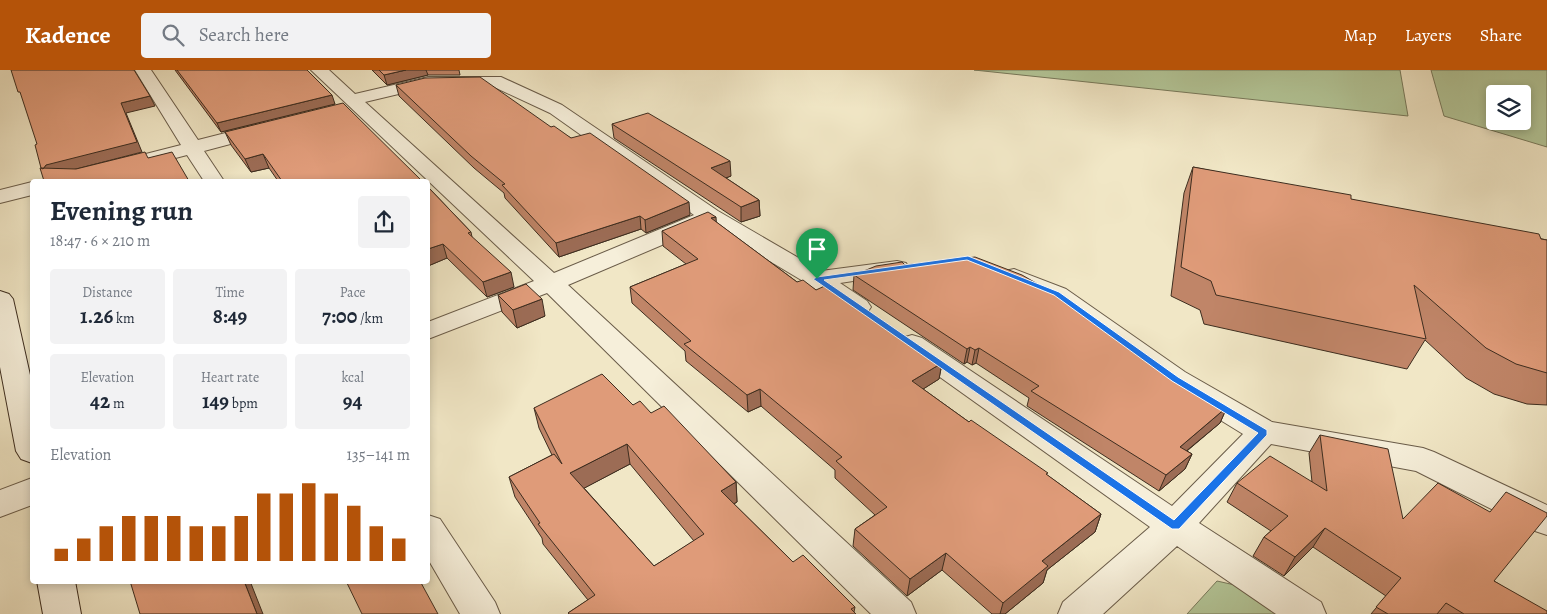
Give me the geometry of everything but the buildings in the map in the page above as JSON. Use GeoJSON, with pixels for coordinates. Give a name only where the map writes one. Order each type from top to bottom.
{"type":"FeatureCollection","features":[{"type":"Feature","properties":{"kind":"street"},"geometry":{"type":"LineString","coordinates":[[143,70],[213,179]]}},
{"type":"Feature","properties":{"kind":"street"},"geometry":{"type":"LineString","coordinates":[[320,70],[349,105],[551,284],[896,614]]}},
{"type":"Feature","properties":{"kind":"street"},"geometry":{"type":"LineString","coordinates":[[349,105],[428,82],[495,81],[556,109],[710,216],[817,279],[1175,526],[1307,614]]}},
{"type":"Feature","properties":{"kind":"street"},"geometry":{"type":"LineString","coordinates":[[117,167],[280,125]]}},
{"type":"Feature","properties":{"kind":"street"},"geometry":{"type":"LineString","coordinates":[[0,197],[30,189]]}},
{"type":"Feature","properties":{"kind":"street"},"geometry":{"type":"LineString","coordinates":[[430,330],[551,284],[710,216]]}},
{"type":"Feature","properties":{"kind":"street"},"geometry":{"type":"LineString","coordinates":[[817,279],[921,264]]}},
{"type":"Feature","properties":{"kind":"street"},"geometry":{"type":"LineString","coordinates":[[994,268],[1057,294],[1175,379],[1264,432],[1423,460],[1547,521]]}},
{"type":"Feature","properties":{"kind":"street"},"geometry":{"type":"LineString","coordinates":[[0,299],[30,442]]}},
{"type":"Feature","properties":{"kind":"street"},"geometry":{"type":"LineString","coordinates":[[1077,614],[1175,526],[1264,432]]}},
{"type":"Feature","properties":{"kind":"street"},"geometry":{"type":"LineString","coordinates":[[0,504],[30,492]]}},
{"type":"Feature","properties":{"kind":"street"},"geometry":{"type":"LineString","coordinates":[[430,532],[481,614]]}},
{"type":"Feature","properties":{"kind":"street"},"geometry":{"type":"LineString","coordinates":[[57,584],[62,614]]}},
{"type":"Feature","properties":{"kind":"green space"},"geometry":{"type":"Polygon","coordinates":[[[974,70],[1400,70],[1408,116],[974,70]]]}},
{"type":"Feature","properties":{"kind":"green space"},"geometry":{"type":"Polygon","coordinates":[[[1431,70],[1547,70],[1547,147],[1491,130],[1531,130],[1531,85],[1486,85],[1486,129],[1444,116],[1431,70]]]}},
{"type":"Feature","properties":{"kind":"green space"},"geometry":{"type":"Polygon","coordinates":[[[1217,581],[1248,588],[1286,614],[1187,614],[1217,581]]]}},
{"type":"Feature","properties":{"kind":"route"},"geometry":{"type":"LineString","coordinates":[[968,258],[1057,294],[1175,379],[1264,432],[1175,526],[817,279],[968,258]]}}]}
